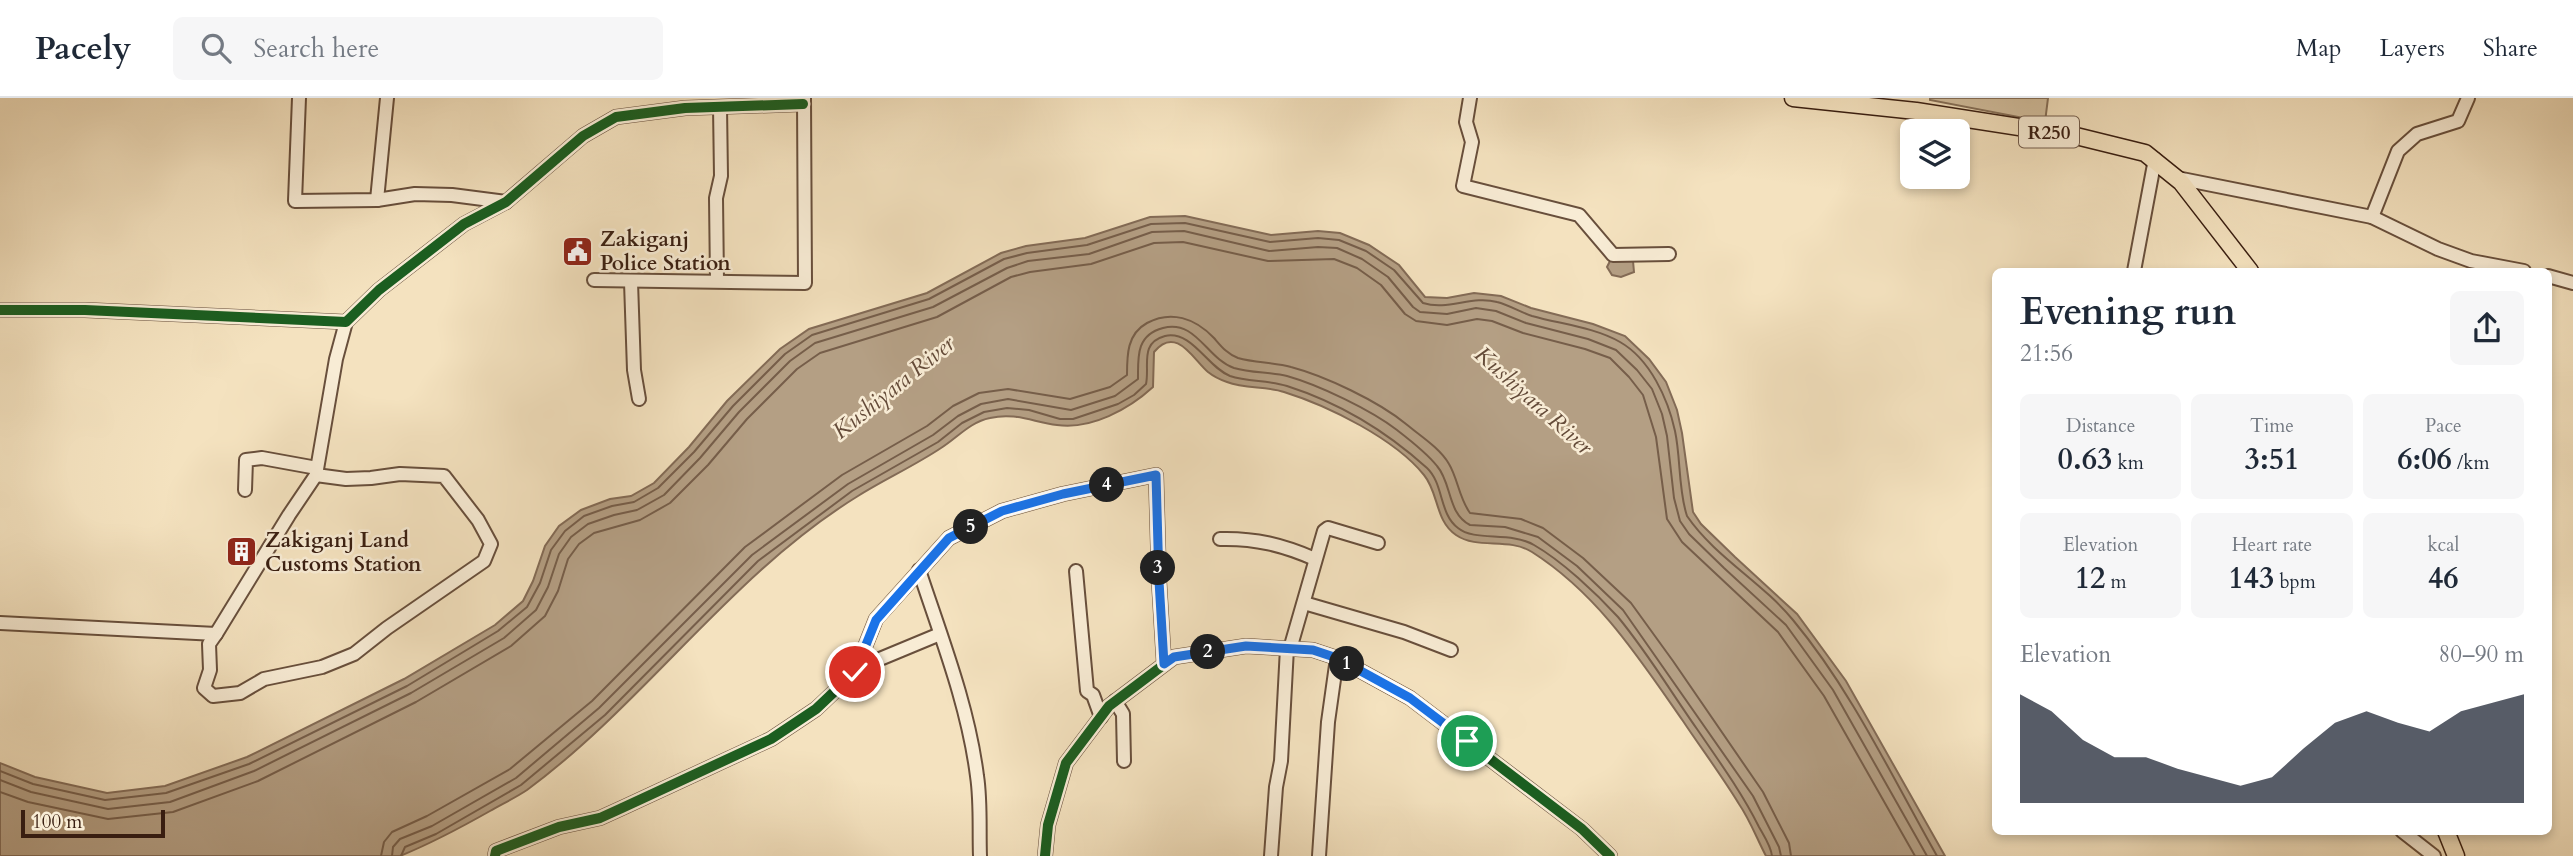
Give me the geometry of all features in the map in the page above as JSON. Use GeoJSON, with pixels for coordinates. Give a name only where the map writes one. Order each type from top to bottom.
{"type":"FeatureCollection","features":[{"type":"Feature","properties":{"kind":"main road","name":"R250"},"geometry":{"type":"LineString","coordinates":[[1793,98],[1917,105],[2076,136],[2145,153],[2177,178],[2248,268]]}},
{"type":"Feature","properties":{"kind":"main road"},"geometry":{"type":"LineString","coordinates":[[2448,835],[2456,856]]}},
{"type":"Feature","properties":{"kind":"street"},"geometry":{"type":"LineString","coordinates":[[299,98],[295,201],[377,200],[415,194],[452,195],[506,202]]}},
{"type":"Feature","properties":{"kind":"street"},"geometry":{"type":"LineString","coordinates":[[377,200],[387,98]]}},
{"type":"Feature","properties":{"kind":"street"},"geometry":{"type":"LineString","coordinates":[[1470,98],[1466,122],[1472,142],[1462,187],[1579,215],[1613,255],[1670,254]]}},
{"type":"Feature","properties":{"kind":"street"},"geometry":{"type":"LineString","coordinates":[[2372,217],[2398,151],[2417,134],[2458,121],[2468,98]]}},
{"type":"Feature","properties":{"kind":"street"},"geometry":{"type":"LineString","coordinates":[[245,490],[246,460],[262,458],[317,472],[346,479],[400,474],[444,476],[478,520],[491,544],[484,561],[354,654],[322,667],[264,679],[240,693],[213,696],[204,688],[210,670],[209,645],[317,472],[336,359],[346,322],[379,290],[464,224],[506,202],[583,136],[616,117],[678,103],[720,107],[804,100],[805,283],[594,280]]}},
{"type":"Feature","properties":{"kind":"street"},"geometry":{"type":"LineString","coordinates":[[717,280],[716,198],[721,176],[720,107]]}},
{"type":"Feature","properties":{"kind":"street"},"geometry":{"type":"LineString","coordinates":[[2135,268],[2155,159]]}},
{"type":"Feature","properties":{"kind":"street"},"geometry":{"type":"LineString","coordinates":[[2177,178],[2372,217],[2449,253],[2472,261],[2508,268]]}},
{"type":"Feature","properties":{"kind":"street"},"geometry":{"type":"LineString","coordinates":[[2552,277],[2573,283]]}},
{"type":"Feature","properties":{"kind":"street"},"geometry":{"type":"LineString","coordinates":[[631,282],[634,370],[639,399]]}},
{"type":"Feature","properties":{"kind":"street"},"geometry":{"type":"LineString","coordinates":[[0,310],[85,310],[346,322]]}},
{"type":"Feature","properties":{"kind":"street"},"geometry":{"type":"LineString","coordinates":[[855,672],[876,620],[949,538],[1002,511],[1063,494],[1156,475],[1164,664]]}},
{"type":"Feature","properties":{"kind":"street"},"geometry":{"type":"LineString","coordinates":[[1271,856],[1289,648],[1304,603],[1320,539],[1328,528],[1378,543]]}},
{"type":"Feature","properties":{"kind":"street"},"geometry":{"type":"LineString","coordinates":[[1220,540],[1265,541],[1283,545],[1315,559]]}},
{"type":"Feature","properties":{"kind":"street"},"geometry":{"type":"LineString","coordinates":[[919,570],[973,751],[978,779],[980,856]]}},
{"type":"Feature","properties":{"kind":"street"},"geometry":{"type":"LineString","coordinates":[[1076,571],[1087,691],[1093,695],[1101,717]]}},
{"type":"Feature","properties":{"kind":"street"},"geometry":{"type":"LineString","coordinates":[[1304,603],[1404,632],[1451,650]]}},
{"type":"Feature","properties":{"kind":"street"},"geometry":{"type":"LineString","coordinates":[[0,623],[216,634]]}},
{"type":"Feature","properties":{"kind":"street"},"geometry":{"type":"LineString","coordinates":[[495,856],[496,851],[558,827],[600,818],[771,739],[816,709],[855,672],[940,634]]}},
{"type":"Feature","properties":{"kind":"street"},"geometry":{"type":"LineString","coordinates":[[1045,856],[1048,825],[1066,763],[1115,701],[1174,657],[1246,646],[1313,650],[1337,658],[1410,698],[1581,829],[1610,856]]}},
{"type":"Feature","properties":{"kind":"street"},"geometry":{"type":"LineString","coordinates":[[1319,856],[1328,722],[1337,658]]}},
{"type":"Feature","properties":{"kind":"street"},"geometry":{"type":"LineString","coordinates":[[1115,701],[1123,714],[1124,761]]}},
{"type":"Feature","properties":{"kind":"street"},"geometry":{"type":"LineString","coordinates":[[2407,835],[2434,856]]}},
{"type":"Feature","properties":{"kind":"shaded area"},"geometry":{"type":"Polygon","coordinates":[[[1930,98],[2048,98],[2045,122],[1930,98]]]}},
{"type":"Feature","properties":{"kind":"water","name":"Kushiyara River"},"geometry":{"type":"Polygon","coordinates":[[[1185,216],[1271,235],[1318,231],[1340,233],[1369,245],[1399,265],[1425,297],[1447,298],[1474,293],[1501,296],[1531,308],[1593,324],[1625,336],[1649,359],[1666,382],[1677,410],[1693,512],[1701,524],[1797,614],[1846,681],[1945,856],[1766,856],[1747,816],[1650,674],[1616,629],[1577,587],[1556,569],[1523,548],[1474,542],[1456,535],[1444,522],[1424,475],[1396,449],[1360,425],[1284,392],[1241,386],[1222,380],[1208,372],[1184,347],[1170,342],[1154,352],[1153,387],[1133,403],[1109,416],[1070,426],[1008,416],[983,420],[931,455],[858,496],[812,527],[769,562],[611,718],[527,790],[412,851],[400,856],[0,856],[0,763],[35,777],[107,793],[165,786],[247,757],[404,679],[495,625],[523,601],[545,546],[559,526],[581,510],[610,499],[631,496],[654,483],[689,447],[727,401],[780,349],[809,329],[927,293],[1001,253],[1026,246],[1085,238],[1150,217],[1185,216]]]}},
{"type":"Feature","properties":{"kind":"water"},"geometry":{"type":"Polygon","coordinates":[[[1610,261],[1633,261],[1634,272],[1621,277],[1612,275],[1607,267],[1610,261]]]}},
{"type":"Feature","properties":{"kind":"cycle path"},"geometry":{"type":"LineString","coordinates":[[0,310],[85,310],[346,322],[379,290],[464,224],[506,202],[583,136],[616,117],[685,108],[803,104]]}},
{"type":"Feature","properties":{"kind":"cycle path"},"geometry":{"type":"LineString","coordinates":[[495,856],[496,851],[559,827],[600,818],[622,808],[771,739],[816,709],[855,672],[876,619],[949,538],[1002,511],[1063,494],[1156,475],[1164,664]]}},
{"type":"Feature","properties":{"kind":"cycle path"},"geometry":{"type":"LineString","coordinates":[[1045,856],[1048,825],[1066,763],[1109,706],[1174,657],[1246,646],[1313,650],[1337,658],[1410,698],[1582,829],[1610,856]]}},
{"type":"Feature","properties":{"kind":"place","name":"Zakiganj Police Station"},"geometry":{"type":"Point","coordinates":[577,251]}},
{"type":"Feature","properties":{"kind":"place","name":"Zakiganj Land Customs Station"},"geometry":{"type":"Point","coordinates":[242,552]}},
{"type":"Feature","properties":{"kind":"route"},"geometry":{"type":"LineString","coordinates":[[855,672],[876,620],[949,538],[1002,511],[1063,494],[1156,475],[1164,664],[1174,657],[1246,646],[1313,650],[1337,658],[1410,698],[1467,741]]}}]}
